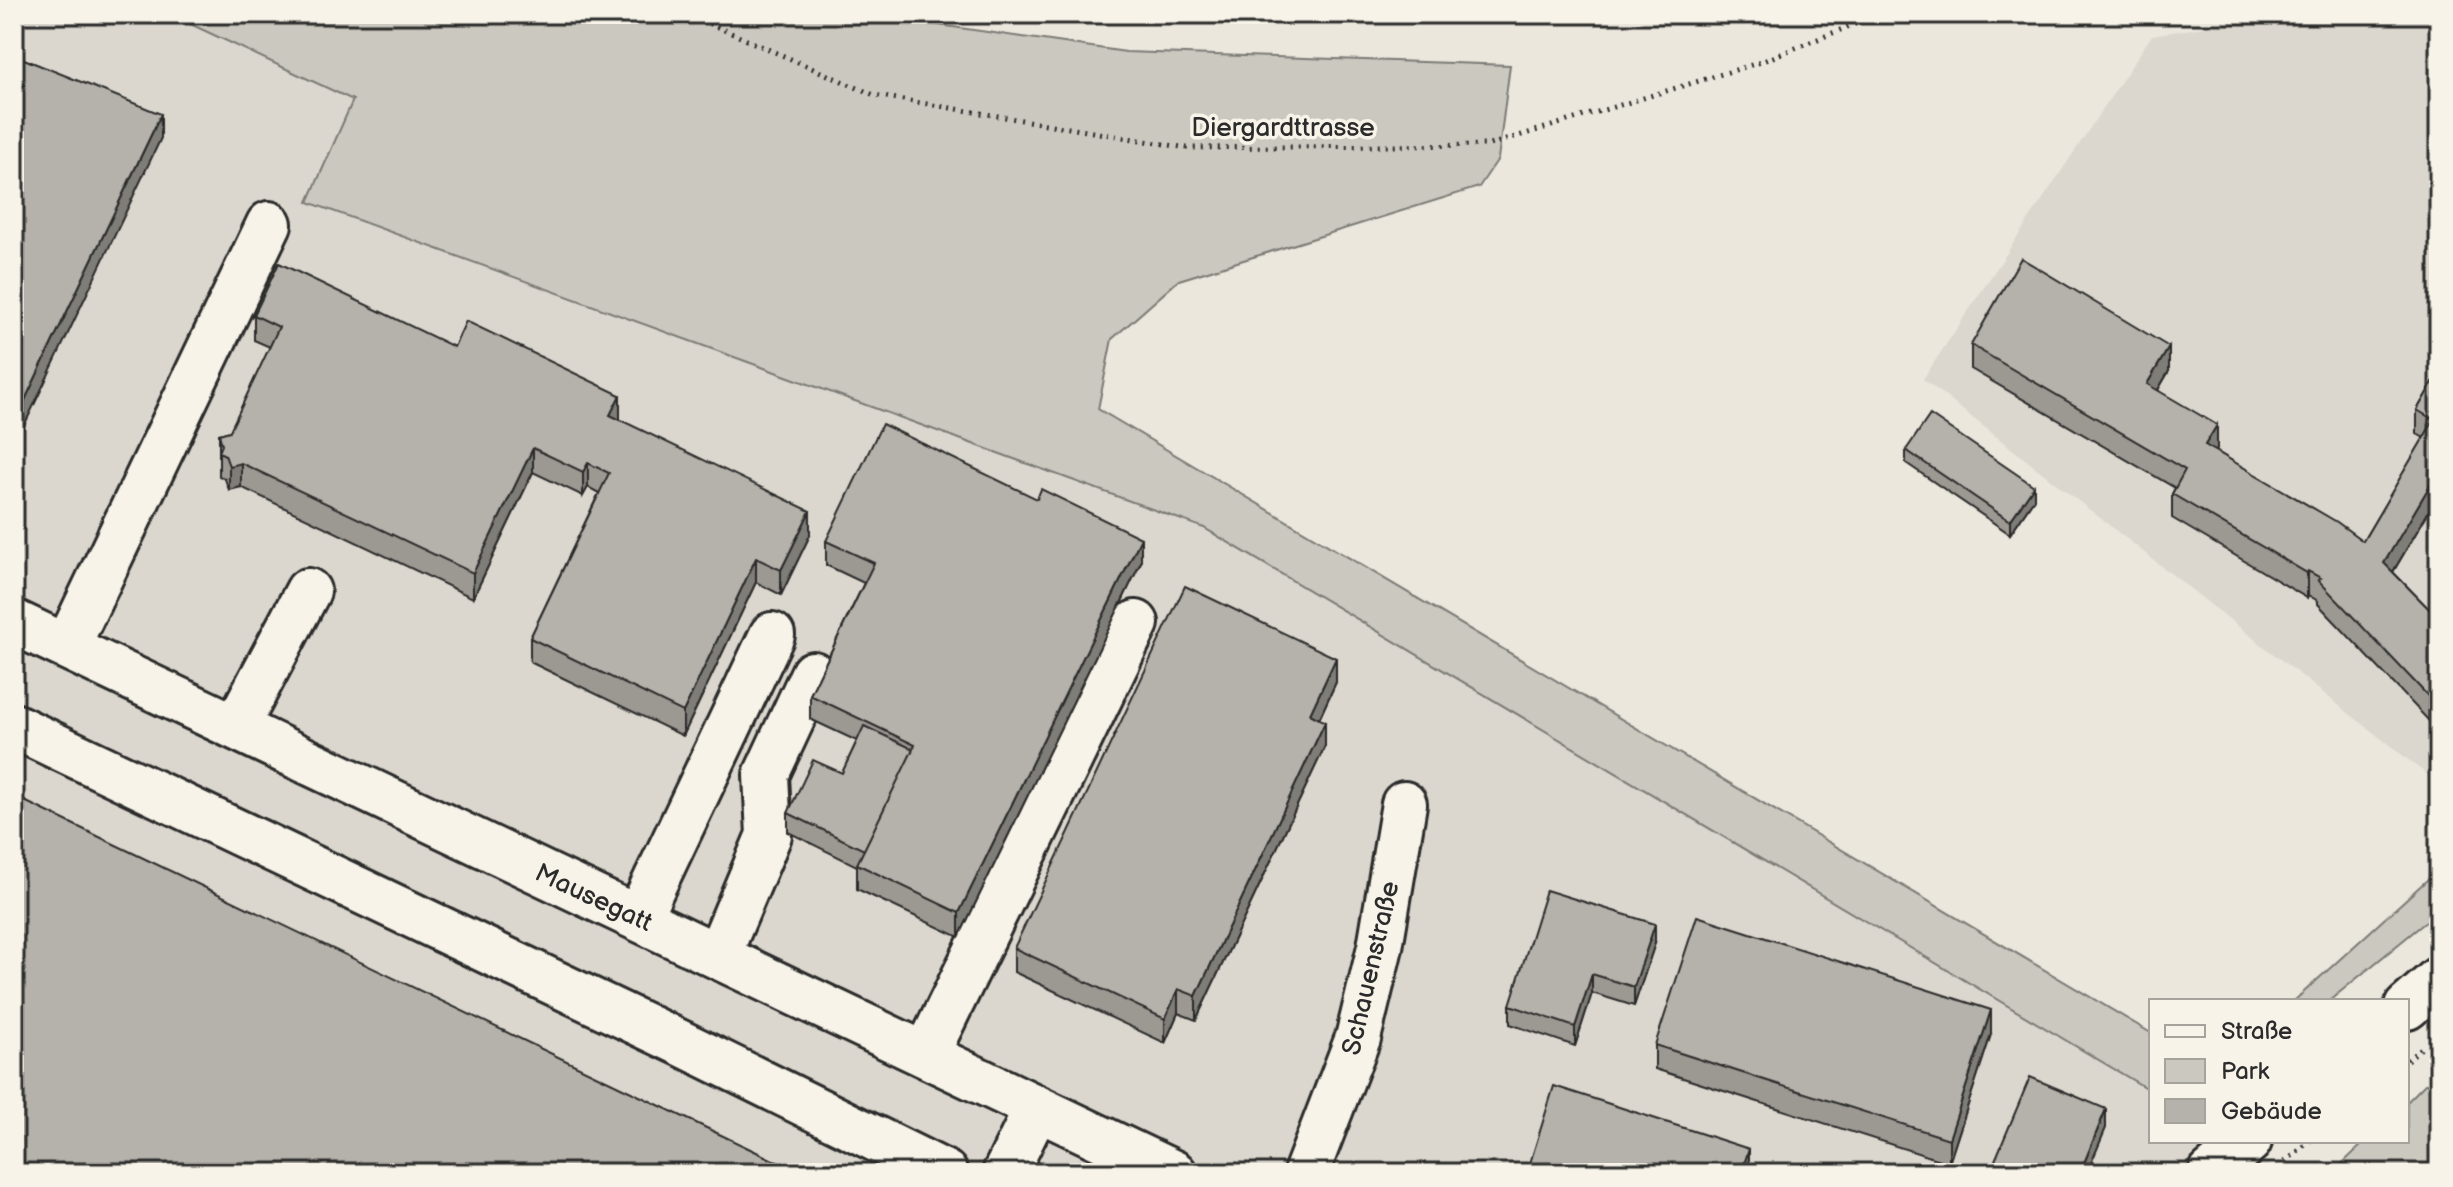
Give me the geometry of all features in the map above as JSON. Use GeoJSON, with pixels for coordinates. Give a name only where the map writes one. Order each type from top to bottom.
{"type":"FeatureCollection","features":[{"type":"Feature","properties":{"kind":"street"},"geometry":{"type":"LineString","coordinates":[[67,647],[269,224]]}},
{"type":"Feature","properties":{"kind":"street"},"geometry":{"type":"LineString","coordinates":[[236,727],[308,591]]}},
{"type":"Feature","properties":{"kind":"street","name":"Mausegatt"},"geometry":{"type":"LineString","coordinates":[[14,622],[1174,1173]]}},
{"type":"Feature","properties":{"kind":"street"},"geometry":{"type":"LineString","coordinates":[[926,1055],[1136,623]]}},
{"type":"Feature","properties":{"kind":"street"},"geometry":{"type":"LineString","coordinates":[[638,918],[772,635]]}},
{"type":"Feature","properties":{"kind":"street"},"geometry":{"type":"LineString","coordinates":[[718,956],[769,835],[766,775],[813,674]]}},
{"type":"Feature","properties":{"kind":"street"},"geometry":{"type":"LineString","coordinates":[[14,726],[681,1043],[945,1173]]}},
{"type":"Feature","properties":{"kind":"street","name":"Schauenstraße"},"geometry":{"type":"LineString","coordinates":[[1306,1173],[1358,1038],[1380,947],[1404,804]]}},
{"type":"Feature","properties":{"kind":"street"},"geometry":{"type":"LineString","coordinates":[[2409,1005],[2439,979]]}},
{"type":"Feature","properties":{"kind":"street"},"geometry":{"type":"LineString","coordinates":[[1005,1173],[1037,1108]]}},
{"type":"Feature","properties":{"kind":"street"},"geometry":{"type":"LineString","coordinates":[[2211,1173],[2265,1153]]}},
{"type":"Feature","properties":{"kind":"path","name":"Diergardttrasse"},"geometry":{"type":"LineString","coordinates":[[687,14],[874,95],[1187,148],[1203,148],[1489,145],[1758,63],[1880,14]]}},
{"type":"Feature","properties":{"kind":"path"},"geometry":{"type":"LineString","coordinates":[[2265,1153],[2302,1143]]}},
{"type":"Feature","properties":{"kind":"shaded area"},"geometry":{"type":"Polygon","coordinates":[[[14,14],[169,14],[354,100],[309,202],[1204,528],[2149,1090],[2149,1143],[2236,1143],[2282,1173],[14,1173],[14,14]]]}},
{"type":"Feature","properties":{"kind":"shaded area"},"geometry":{"type":"Polygon","coordinates":[[[2289,14],[2433,14],[2439,22],[2439,784],[1923,379],[2152,35],[2289,14]]]}},
{"type":"Feature","properties":{"kind":"green space"},"geometry":{"type":"Polygon","coordinates":[[[169,14],[863,14],[1126,52],[1510,65],[1498,159],[1479,187],[1179,280],[1112,339],[1098,409],[2149,1032],[2149,1090],[1204,528],[308,202],[353,100],[169,14]]]}},
{"type":"Feature","properties":{"kind":"green space"},"geometry":{"type":"Polygon","coordinates":[[[2439,869],[2439,911],[2331,999],[2296,999],[2439,869]]]}},
{"type":"Feature","properties":{"kind":"green space"},"geometry":{"type":"Polygon","coordinates":[[[2439,1083],[2439,1173],[2332,1173],[2364,1143],[2409,1143],[2409,1100],[2425,1084],[2439,1083]]]}},
{"type":"Feature","properties":{"kind":"building"},"geometry":{"type":"Polygon","coordinates":[[[14,55],[161,114],[14,423],[14,55]]]}},
{"type":"Feature","properties":{"kind":"building"},"geometry":{"type":"Polygon","coordinates":[[[2021,258],[2169,347],[2147,384],[2217,425],[2205,445],[2337,522],[2363,541],[2434,420],[2417,410],[2439,372],[2439,470],[2384,563],[2439,619],[2439,687],[2429,697],[2318,580],[2321,578],[2307,573],[2172,494],[2185,470],[1971,345],[2021,258]]]}},
{"type":"Feature","properties":{"kind":"building"},"geometry":{"type":"Polygon","coordinates":[[[279,263],[454,347],[466,321],[620,395],[610,415],[810,511],[781,570],[756,558],[683,712],[530,638],[609,473],[588,463],[583,472],[533,448],[473,573],[241,463],[229,466],[225,455],[219,452],[222,445],[219,434],[230,431],[279,327],[254,315],[279,263]]]}},
{"type":"Feature","properties":{"kind":"building"},"geometry":{"type":"Polygon","coordinates":[[[1930,415],[2034,486],[2010,521],[1906,450],[1930,415]]]}},
{"type":"Feature","properties":{"kind":"building"},"geometry":{"type":"Polygon","coordinates":[[[882,424],[1037,499],[1041,489],[1141,538],[959,913],[857,864],[915,745],[810,695],[874,563],[826,541],[882,424]]]}},
{"type":"Feature","properties":{"kind":"building"},"geometry":{"type":"Polygon","coordinates":[[[1185,586],[1336,658],[1310,714],[1325,722],[1196,996],[1178,989],[1165,1019],[1014,948],[1185,586]]]}},
{"type":"Feature","properties":{"kind":"building"},"geometry":{"type":"Polygon","coordinates":[[[864,726],[913,749],[864,850],[788,813],[813,760],[842,773],[864,726]]]}},
{"type":"Feature","properties":{"kind":"building"},"geometry":{"type":"Polygon","coordinates":[[[14,796],[767,1157],[800,1173],[14,1173],[14,796]]]}},
{"type":"Feature","properties":{"kind":"building"},"geometry":{"type":"Polygon","coordinates":[[[1546,890],[1655,924],[1634,987],[1592,974],[1575,1027],[1510,1005],[1546,890]]]}},
{"type":"Feature","properties":{"kind":"building"},"geometry":{"type":"Polygon","coordinates":[[[1697,916],[1991,1010],[1949,1139],[1655,1045],[1697,916]]]}},
{"type":"Feature","properties":{"kind":"building"},"geometry":{"type":"Polygon","coordinates":[[[2030,1077],[2106,1109],[2080,1173],[1998,1173],[1991,1170],[2030,1077]]]}},
{"type":"Feature","properties":{"kind":"building"},"geometry":{"type":"Polygon","coordinates":[[[1554,1086],[1749,1149],[1741,1173],[1527,1173],[1554,1086]]]}}]}
